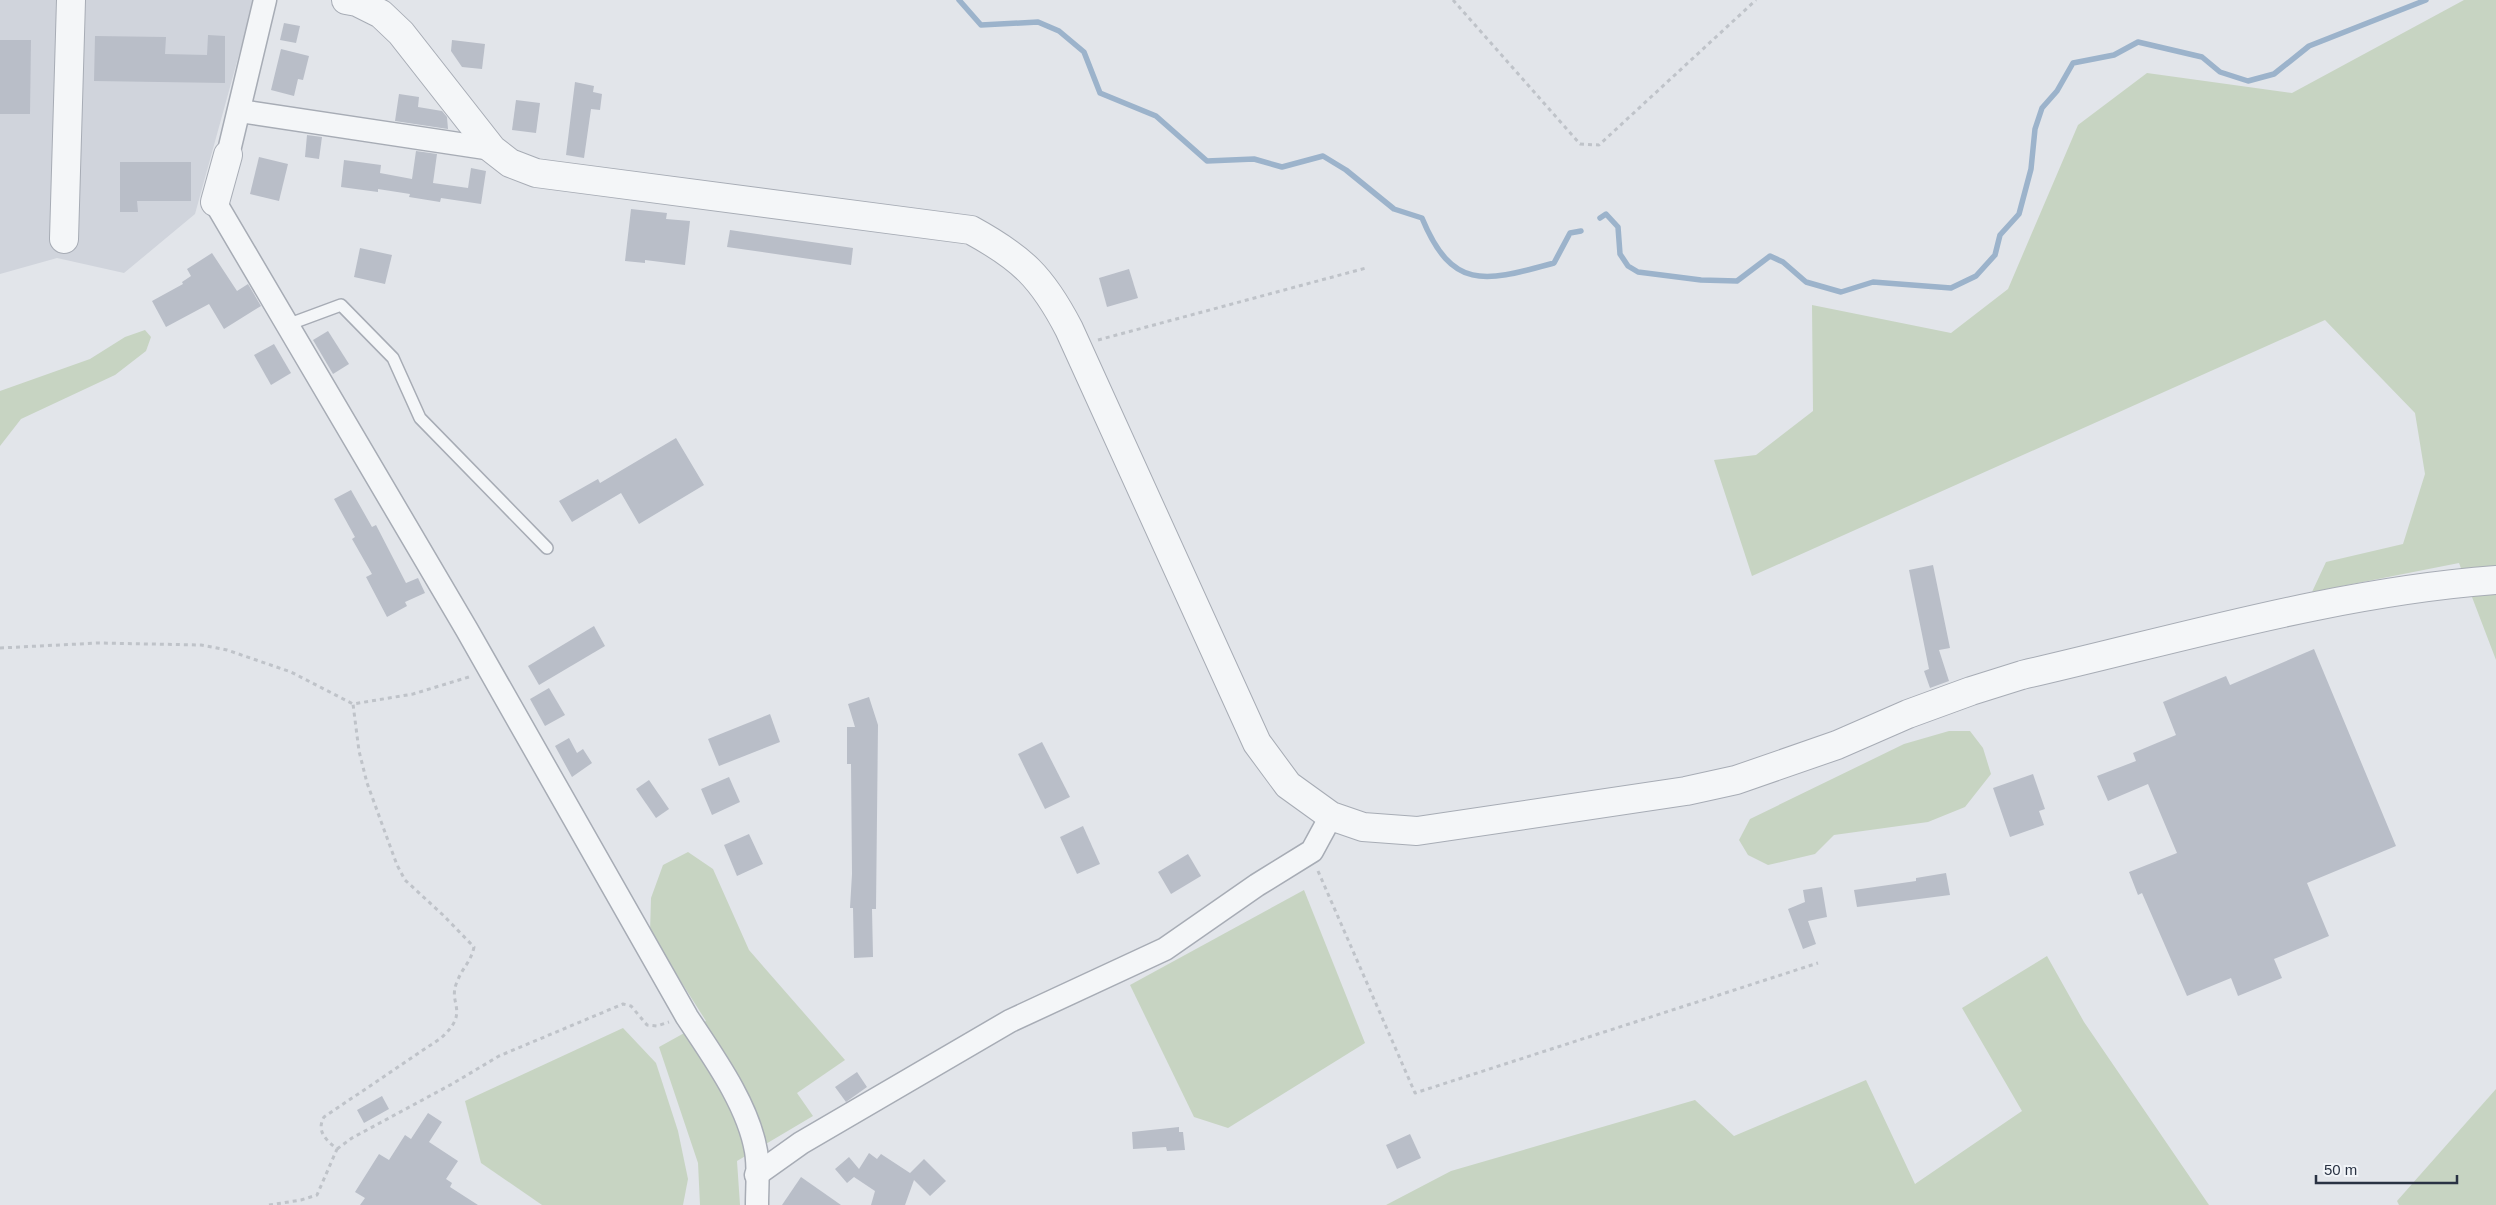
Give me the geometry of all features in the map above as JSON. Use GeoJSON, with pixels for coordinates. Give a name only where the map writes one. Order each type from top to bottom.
{"type":"FeatureCollection","features":[{"type":"Feature","properties":{"kind":"street"},"geometry":{"type":"LineString","coordinates":[[64,239],[71,0]]}},
{"type":"Feature","properties":{"kind":"street"},"geometry":{"type":"LineString","coordinates":[[265,0],[240,111],[215,202],[490,669],[686,1017],[725,1074],[740,1105],[756,1151],[757,1205]]}},
{"type":"Feature","properties":{"kind":"street"},"geometry":{"type":"LineString","coordinates":[[346,0],[357,2],[381,14],[401,33],[492,149],[510,163],[536,173],[971,230],[1020,260],[1052,296],[1257,743],[1288,785],[1331,816],[1363,827],[1417,831],[1686,791],[1736,780],[1782,766],[1917,711],[2022,675],[2352,599],[2419,587],[2496,580]]}},
{"type":"Feature","properties":{"kind":"street"},"geometry":{"type":"LineString","coordinates":[[240,111],[492,149]]}},
{"type":"Feature","properties":{"kind":"street"},"geometry":{"type":"LineString","coordinates":[[756,1176],[801,1143],[1010,1021],[1165,949],[1257,885],[1312,851],[1331,816]]}},
{"type":"Feature","properties":{"kind":"lane"},"geometry":{"type":"LineString","coordinates":[[287,325],[341,305],[393,358],[420,418],[547,548]]}},
{"type":"Feature","properties":{"kind":"path"},"geometry":{"type":"LineString","coordinates":[[1453,0],[1580,144],[1599,145],[1756,0]]}},
{"type":"Feature","properties":{"kind":"path"},"geometry":{"type":"LineString","coordinates":[[1076,346],[1366,268]]}},
{"type":"Feature","properties":{"kind":"path"},"geometry":{"type":"LineString","coordinates":[[0,648],[98,643],[201,645],[227,650],[291,672],[352,704],[371,702],[432,689],[490,669]]}},
{"type":"Feature","properties":{"kind":"path"},"geometry":{"type":"LineString","coordinates":[[337,1149],[324,1136],[321,1129],[320,1123],[324,1117],[453,1028],[458,1005],[456,983],[471,960],[474,947],[443,914],[405,880],[397,865],[367,783],[359,752],[352,704]]}},
{"type":"Feature","properties":{"kind":"path"},"geometry":{"type":"LineString","coordinates":[[1312,851],[1323,885],[1415,1093],[1818,963]]}},
{"type":"Feature","properties":{"kind":"path"},"geometry":{"type":"LineString","coordinates":[[269,1205],[302,1200],[317,1195],[337,1149],[352,1138],[452,1084],[499,1056],[623,1004],[631,1006],[647,1025],[652,1026],[686,1017]]}},
{"type":"Feature","properties":{"kind":"shaded area"},"geometry":{"type":"Polygon","coordinates":[[[0,0],[254,0],[195,214],[124,273],[57,258],[0,274],[0,0]]]}},
{"type":"Feature","properties":{"kind":"green space"},"geometry":{"type":"Polygon","coordinates":[[[2464,0],[2496,0],[2496,660],[2459,563],[2312,592],[2326,562],[2403,544],[2425,474],[2415,413],[2325,320],[1752,576],[1714,460],[1756,455],[1813,411],[1812,305],[1951,333],[2008,289],[2078,125],[2147,73],[2292,93],[2464,0]]]}},
{"type":"Feature","properties":{"kind":"green space"},"geometry":{"type":"Polygon","coordinates":[[[145,330],[151,337],[146,351],[115,375],[21,419],[0,446],[0,391],[90,359],[125,337],[145,330]]]}},
{"type":"Feature","properties":{"kind":"green space"},"geometry":{"type":"Polygon","coordinates":[[[1949,731],[1970,731],[1983,748],[1991,774],[1965,807],[1928,822],[1834,835],[1815,854],[1768,865],[1748,855],[1739,840],[1750,819],[1904,744],[1949,731]]]}},
{"type":"Feature","properties":{"kind":"green space"},"geometry":{"type":"Polygon","coordinates":[[[688,852],[713,869],[749,950],[845,1060],[797,1093],[813,1116],[737,1161],[740,1205],[700,1205],[698,1163],[659,1047],[706,1021],[650,933],[651,898],[663,865],[688,852]]]}},
{"type":"Feature","properties":{"kind":"green space"},"geometry":{"type":"Polygon","coordinates":[[[1304,890],[1365,1043],[1228,1128],[1194,1117],[1130,985],[1304,890]]]}},
{"type":"Feature","properties":{"kind":"green space"},"geometry":{"type":"Polygon","coordinates":[[[2047,956],[2084,1022],[2209,1205],[1386,1205],[1451,1171],[1695,1100],[1734,1136],[1866,1080],[1915,1184],[2022,1111],[1962,1008],[2047,956]]]}},
{"type":"Feature","properties":{"kind":"green space"},"geometry":{"type":"Polygon","coordinates":[[[623,1028],[656,1063],[678,1131],[688,1179],[683,1205],[542,1205],[481,1163],[465,1101],[623,1028]]]}},
{"type":"Feature","properties":{"kind":"green space"},"geometry":{"type":"Polygon","coordinates":[[[2496,1089],[2496,1205],[2399,1205],[2397,1201],[2496,1089]]]}},
{"type":"Feature","properties":{"kind":"building"},"geometry":{"type":"Polygon","coordinates":[[[284,23],[300,26],[296,43],[280,40],[284,23]]]}},
{"type":"Feature","properties":{"kind":"building"},"geometry":{"type":"Polygon","coordinates":[[[208,35],[225,36],[225,83],[94,81],[95,36],[166,37],[165,54],[207,55],[208,35]]]}},
{"type":"Feature","properties":{"kind":"building"},"geometry":{"type":"Polygon","coordinates":[[[0,40],[31,40],[30,114],[0,114],[0,40]]]}},
{"type":"Feature","properties":{"kind":"building"},"geometry":{"type":"Polygon","coordinates":[[[452,40],[485,44],[482,69],[462,67],[451,51],[452,40]]]}},
{"type":"Feature","properties":{"kind":"building"},"geometry":{"type":"Polygon","coordinates":[[[281,49],[309,56],[303,80],[298,79],[294,96],[271,90],[281,49]]]}},
{"type":"Feature","properties":{"kind":"building"},"geometry":{"type":"Polygon","coordinates":[[[575,82],[594,86],[593,92],[602,94],[600,110],[591,109],[584,158],[566,155],[575,82]]]}},
{"type":"Feature","properties":{"kind":"building"},"geometry":{"type":"Polygon","coordinates":[[[399,94],[419,97],[418,107],[442,111],[447,117],[448,129],[395,121],[399,94]]]}},
{"type":"Feature","properties":{"kind":"building"},"geometry":{"type":"Polygon","coordinates":[[[516,100],[540,103],[536,133],[512,130],[516,100]]]}},
{"type":"Feature","properties":{"kind":"building"},"geometry":{"type":"Polygon","coordinates":[[[307,135],[322,137],[319,159],[305,157],[307,135]]]}},
{"type":"Feature","properties":{"kind":"building"},"geometry":{"type":"Polygon","coordinates":[[[416,151],[437,154],[433,183],[468,188],[471,168],[486,171],[481,204],[441,198],[440,202],[409,197],[410,194],[378,189],[378,192],[341,187],[344,160],[381,165],[380,173],[412,179],[416,151]]]}},
{"type":"Feature","properties":{"kind":"building"},"geometry":{"type":"Polygon","coordinates":[[[259,157],[288,164],[279,201],[250,194],[259,157]]]}},
{"type":"Feature","properties":{"kind":"building"},"geometry":{"type":"Polygon","coordinates":[[[120,162],[191,162],[191,201],[137,201],[138,212],[120,212],[120,162]]]}},
{"type":"Feature","properties":{"kind":"building"},"geometry":{"type":"Polygon","coordinates":[[[631,209],[667,213],[666,219],[690,221],[685,265],[645,260],[645,263],[625,261],[631,209]]]}},
{"type":"Feature","properties":{"kind":"building"},"geometry":{"type":"Polygon","coordinates":[[[730,230],[853,248],[851,265],[727,247],[730,230]]]}},
{"type":"Feature","properties":{"kind":"building"},"geometry":{"type":"Polygon","coordinates":[[[360,248],[392,255],[385,284],[354,277],[360,248]]]}},
{"type":"Feature","properties":{"kind":"building"},"geometry":{"type":"Polygon","coordinates":[[[212,253],[237,291],[248,284],[261,306],[224,329],[209,304],[166,327],[152,301],[183,284],[182,282],[191,276],[187,269],[212,253]]]}},
{"type":"Feature","properties":{"kind":"building"},"geometry":{"type":"Polygon","coordinates":[[[1129,269],[1138,298],[1107,307],[1099,278],[1129,269]]]}},
{"type":"Feature","properties":{"kind":"building"},"geometry":{"type":"Polygon","coordinates":[[[328,331],[349,364],[333,374],[313,340],[328,331]]]}},
{"type":"Feature","properties":{"kind":"building"},"geometry":{"type":"Polygon","coordinates":[[[274,344],[291,373],[271,385],[254,355],[274,344]]]}},
{"type":"Feature","properties":{"kind":"building"},"geometry":{"type":"Polygon","coordinates":[[[676,438],[704,485],[639,524],[621,493],[572,522],[559,501],[598,479],[600,483],[676,438]]]}},
{"type":"Feature","properties":{"kind":"building"},"geometry":{"type":"Polygon","coordinates":[[[351,490],[372,527],[376,525],[406,583],[418,578],[425,593],[405,602],[407,606],[387,617],[366,577],[372,574],[352,539],[355,537],[334,499],[351,490]]]}},
{"type":"Feature","properties":{"kind":"building"},"geometry":{"type":"Polygon","coordinates":[[[1933,565],[1950,648],[1939,650],[1949,681],[1930,688],[1924,671],[1929,669],[1909,570],[1933,565]]]}},
{"type":"Feature","properties":{"kind":"building"},"geometry":{"type":"Polygon","coordinates":[[[594,626],[605,646],[539,685],[528,666],[594,626]]]}},
{"type":"Feature","properties":{"kind":"building"},"geometry":{"type":"Polygon","coordinates":[[[2314,649],[2396,846],[2307,883],[2329,936],[2274,959],[2282,978],[2238,996],[2231,978],[2187,996],[2142,893],[2138,895],[2129,872],[2177,853],[2148,784],[2108,801],[2097,776],[2136,761],[2133,753],[2176,735],[2163,702],[2226,676],[2230,685],[2314,649]]]}},
{"type":"Feature","properties":{"kind":"building"},"geometry":{"type":"Polygon","coordinates":[[[549,688],[565,715],[545,726],[530,699],[549,688]]]}},
{"type":"Feature","properties":{"kind":"building"},"geometry":{"type":"Polygon","coordinates":[[[869,697],[878,725],[876,909],[872,909],[873,957],[854,958],[853,908],[850,908],[852,874],[851,764],[847,764],[847,727],[855,727],[848,704],[869,697]]]}},
{"type":"Feature","properties":{"kind":"building"},"geometry":{"type":"Polygon","coordinates":[[[770,714],[780,742],[719,766],[708,739],[770,714]]]}},
{"type":"Feature","properties":{"kind":"building"},"geometry":{"type":"Polygon","coordinates":[[[569,738],[577,753],[583,749],[592,763],[572,777],[555,746],[569,738]]]}},
{"type":"Feature","properties":{"kind":"building"},"geometry":{"type":"Polygon","coordinates":[[[1042,742],[1070,797],[1045,809],[1018,754],[1042,742]]]}},
{"type":"Feature","properties":{"kind":"building"},"geometry":{"type":"Polygon","coordinates":[[[2033,774],[2045,809],[2039,811],[2044,825],[2010,837],[1993,788],[2033,774]]]}},
{"type":"Feature","properties":{"kind":"building"},"geometry":{"type":"Polygon","coordinates":[[[729,777],[740,802],[712,815],[701,789],[729,777]]]}},
{"type":"Feature","properties":{"kind":"building"},"geometry":{"type":"Polygon","coordinates":[[[649,780],[669,809],[656,818],[636,789],[649,780]]]}},
{"type":"Feature","properties":{"kind":"building"},"geometry":{"type":"Polygon","coordinates":[[[1083,826],[1100,864],[1077,874],[1060,837],[1083,826]]]}},
{"type":"Feature","properties":{"kind":"building"},"geometry":{"type":"Polygon","coordinates":[[[749,834],[763,864],[737,876],[724,845],[749,834]]]}},
{"type":"Feature","properties":{"kind":"building"},"geometry":{"type":"Polygon","coordinates":[[[1188,854],[1201,876],[1171,894],[1158,872],[1188,854]]]}},
{"type":"Feature","properties":{"kind":"building"},"geometry":{"type":"Polygon","coordinates":[[[1946,873],[1950,895],[1857,907],[1854,890],[1916,881],[1916,878],[1946,873]]]}},
{"type":"Feature","properties":{"kind":"building"},"geometry":{"type":"Polygon","coordinates":[[[1822,887],[1827,917],[1808,921],[1816,944],[1803,949],[1788,909],[1805,902],[1803,890],[1822,887]]]}},
{"type":"Feature","properties":{"kind":"building"},"geometry":{"type":"Polygon","coordinates":[[[857,1072],[867,1087],[846,1102],[835,1087],[857,1072]]]}},
{"type":"Feature","properties":{"kind":"building"},"geometry":{"type":"Polygon","coordinates":[[[382,1096],[389,1109],[364,1123],[357,1110],[382,1096]]]}},
{"type":"Feature","properties":{"kind":"building"},"geometry":{"type":"Polygon","coordinates":[[[428,1113],[442,1122],[429,1142],[458,1161],[446,1179],[452,1183],[450,1187],[478,1205],[360,1205],[365,1198],[355,1192],[379,1154],[389,1160],[405,1135],[411,1139],[428,1113]]]}},
{"type":"Feature","properties":{"kind":"building"},"geometry":{"type":"Polygon","coordinates":[[[1179,1127],[1179,1132],[1183,1132],[1185,1150],[1167,1151],[1166,1147],[1133,1149],[1132,1132],[1179,1127]]]}},
{"type":"Feature","properties":{"kind":"building"},"geometry":{"type":"Polygon","coordinates":[[[1410,1134],[1421,1158],[1397,1169],[1386,1145],[1410,1134]]]}},
{"type":"Feature","properties":{"kind":"building"},"geometry":{"type":"Polygon","coordinates":[[[869,1153],[877,1159],[881,1154],[910,1173],[924,1159],[946,1181],[930,1196],[914,1180],[905,1205],[871,1205],[875,1191],[854,1177],[847,1183],[835,1169],[849,1157],[859,1169],[869,1153]]]}},
{"type":"Feature","properties":{"kind":"building"},"geometry":{"type":"Polygon","coordinates":[[[801,1177],[841,1205],[782,1205],[801,1177]]]}},
{"type":"Feature","properties":{"kind":"waterway"},"geometry":{"type":"LineString","coordinates":[[959,0],[981,25],[1038,22],[1059,31],[1084,52],[1100,93],[1156,116],[1207,161],[1254,159],[1282,167],[1323,156],[1346,170],[1394,209],[1422,218],[1434,242],[1446,259],[1460,270],[1475,275],[1491,276],[1509,274],[1554,263],[1570,233],[1581,231]]}},
{"type":"Feature","properties":{"kind":"waterway"},"geometry":{"type":"LineString","coordinates":[[1600,218],[1606,214],[1618,227],[1620,254],[1628,266],[1638,272],[1701,280],[1737,281],[1770,256],[1783,262],[1806,282],[1841,292],[1873,282],[1951,288],[1976,276],[1995,255],[2000,235],[2019,214],[2031,169],[2035,129],[2042,108],[2057,91],[2073,63],[2114,55],[2138,42],[2202,57],[2220,72],[2248,81],[2274,74],[2309,46],[2426,0]]}}]}
